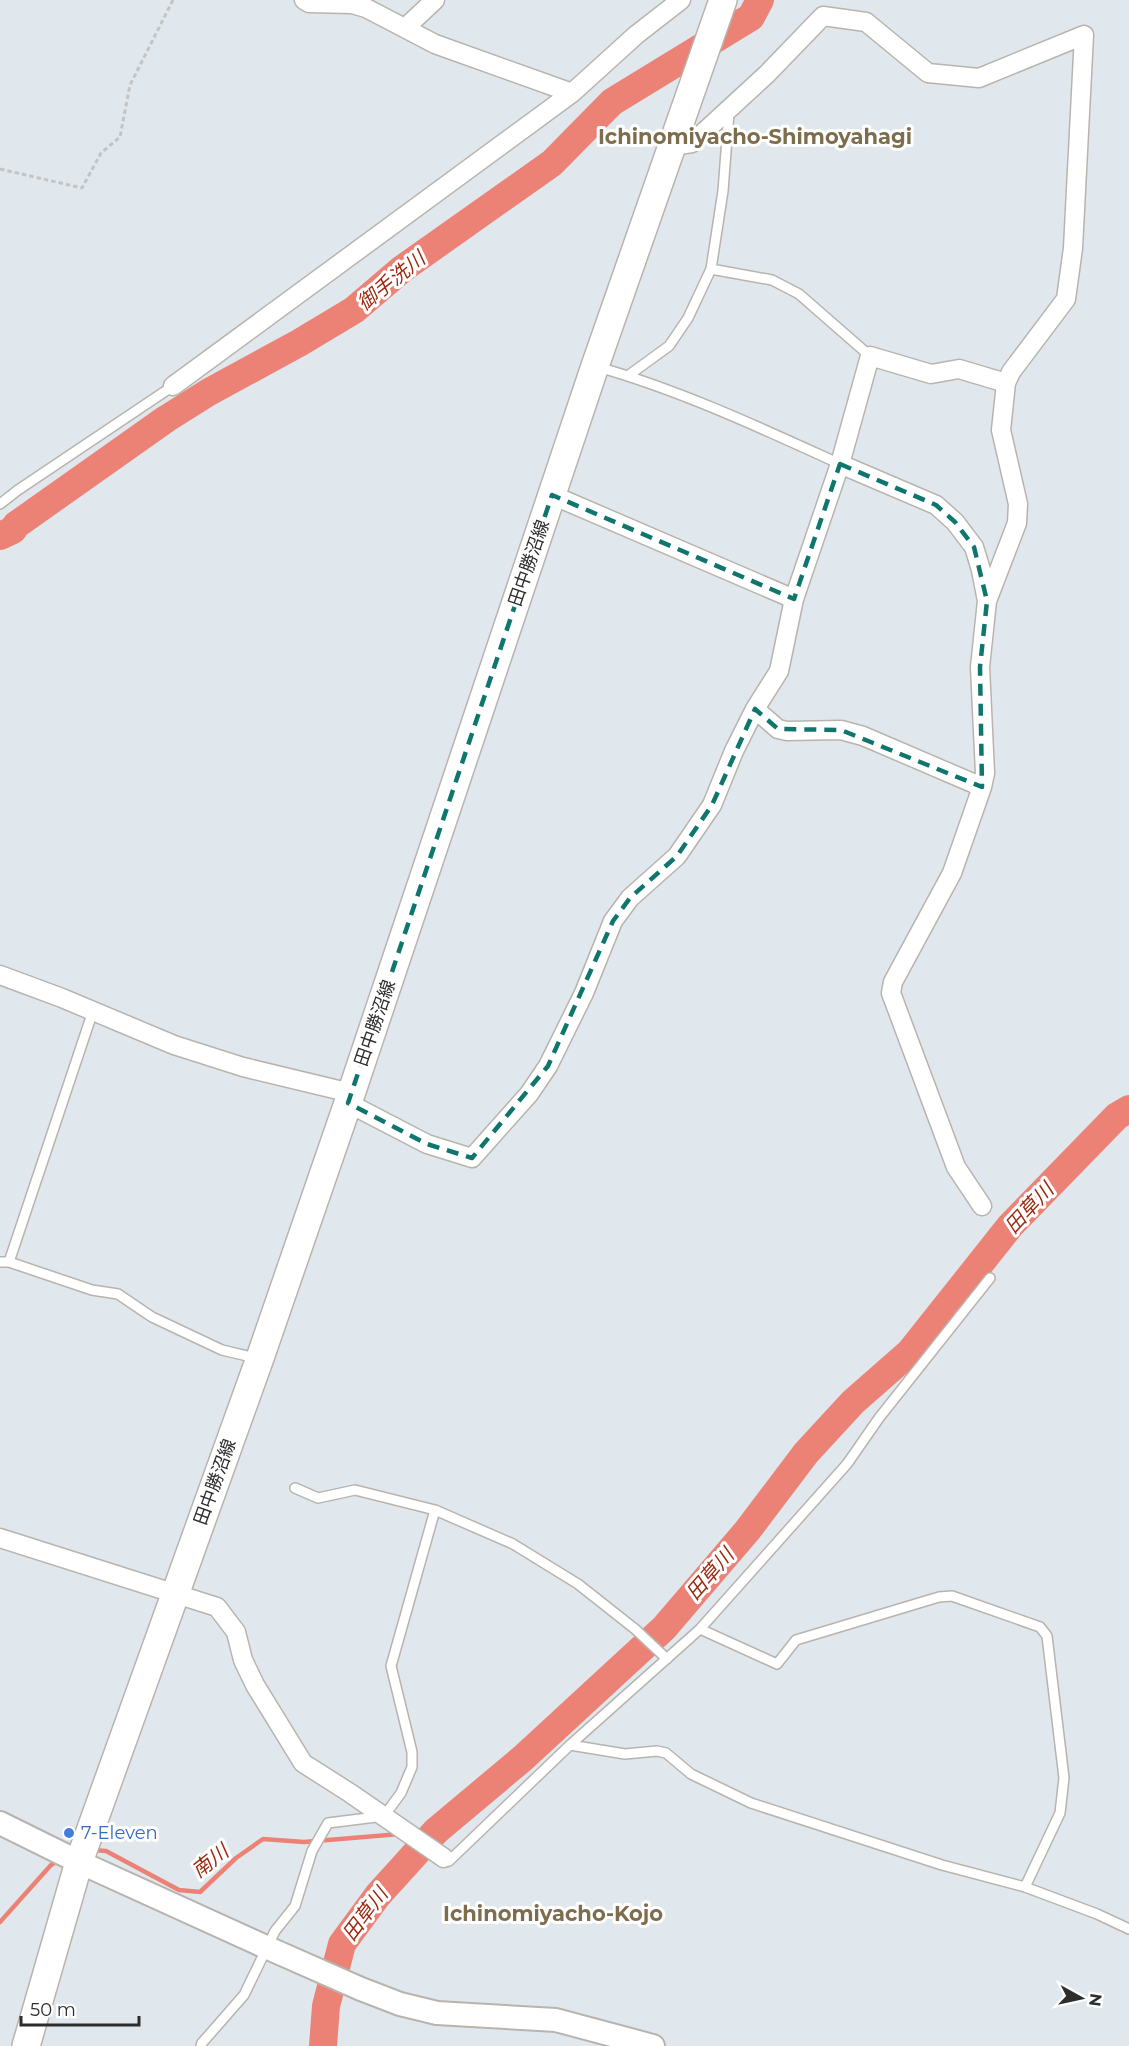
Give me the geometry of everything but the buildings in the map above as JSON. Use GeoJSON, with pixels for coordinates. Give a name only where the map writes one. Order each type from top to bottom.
{"type":"FeatureCollection","features":[{"type":"Feature","properties":{"kind":"main road","name":"田中勝沼線"},"geometry":{"type":"LineString","coordinates":[[26,2046],[77,1852],[176,1593],[260,1358],[350,1098],[595,366],[723,0]]}},
{"type":"Feature","properties":{"kind":"street"},"geometry":{"type":"LineString","coordinates":[[304,0],[309,3],[359,6],[435,44],[572,93]]}},
{"type":"Feature","properties":{"kind":"street"},"geometry":{"type":"LineString","coordinates":[[405,28],[435,0]]}},
{"type":"Feature","properties":{"kind":"street"},"geometry":{"type":"LineString","coordinates":[[173,386],[572,93],[636,34],[681,0]]}},
{"type":"Feature","properties":{"kind":"street"},"geometry":{"type":"LineString","coordinates":[[672,146],[692,143],[766,74],[823,16],[866,22],[928,73],[962,77],[979,78],[1084,35],[1073,248],[1066,299],[1011,372],[1006,384],[1001,430],[1018,504],[1017,523],[987,601],[980,667],[985,773],[952,873],[894,982],[891,993],[956,1167],[982,1206]]}},
{"type":"Feature","properties":{"kind":"street"},"geometry":{"type":"LineString","coordinates":[[0,975],[174,1045],[350,1098],[427,1144],[472,1158],[529,1094],[548,1066],[584,993],[612,921],[630,898],[677,856],[712,805],[734,751],[755,709],[779,670],[794,598],[840,464],[870,356],[931,374],[959,369],[1006,384]]}},
{"type":"Feature","properties":{"kind":"street"},"geometry":{"type":"LineString","coordinates":[[840,464],[936,505],[955,522],[974,547],[987,601]]}},
{"type":"Feature","properties":{"kind":"street"},"geometry":{"type":"LineString","coordinates":[[552,495],[794,598]]}},
{"type":"Feature","properties":{"kind":"street"},"geometry":{"type":"LineString","coordinates":[[755,709],[778,729],[788,731],[841,730],[863,736],[982,787]]}},
{"type":"Feature","properties":{"kind":"street"},"geometry":{"type":"LineString","coordinates":[[0,1538],[217,1607],[236,1632],[243,1660],[255,1686],[303,1763],[444,1858]]}},
{"type":"Feature","properties":{"kind":"street"},"geometry":{"type":"LineString","coordinates":[[0,1823],[77,1852],[268,1948],[400,2004],[436,2013],[556,2020],[653,2046]]}},
{"type":"Feature","properties":{"kind":"lane"},"geometry":{"type":"LineString","coordinates":[[628,375],[669,346],[688,318],[711,269],[723,191],[730,108]]}},
{"type":"Feature","properties":{"kind":"lane"},"geometry":{"type":"LineString","coordinates":[[711,269],[772,280],[799,294],[870,356]]}},
{"type":"Feature","properties":{"kind":"lane"},"geometry":{"type":"LineString","coordinates":[[595,366],[628,375],[742,419],[840,464]]}},
{"type":"Feature","properties":{"kind":"lane"},"geometry":{"type":"LineString","coordinates":[[0,504],[173,386]]}},
{"type":"Feature","properties":{"kind":"lane"},"geometry":{"type":"LineString","coordinates":[[93,1011],[4,1262],[92,1290],[118,1294],[152,1317],[222,1350],[260,1358]]}},
{"type":"Feature","properties":{"kind":"lane"},"geometry":{"type":"LineString","coordinates":[[444,1858],[449,1861],[664,1657],[700,1629],[847,1464],[879,1418],[990,1278]]}},
{"type":"Feature","properties":{"kind":"lane"},"geometry":{"type":"LineString","coordinates":[[295,1488],[318,1498],[355,1490],[435,1510],[513,1544],[578,1584],[635,1629],[664,1657]]}},
{"type":"Feature","properties":{"kind":"lane"},"geometry":{"type":"LineString","coordinates":[[201,2046],[244,1995],[275,1931],[295,1906],[312,1851],[324,1828],[328,1823],[388,1819],[401,1793],[412,1767],[412,1752],[391,1666],[435,1510]]}},
{"type":"Feature","properties":{"kind":"lane"},"geometry":{"type":"LineString","coordinates":[[700,1629],[777,1664],[796,1640],[939,1597],[952,1596],[1040,1627],[1047,1636],[1064,1778],[1060,1813],[1025,1887]]}},
{"type":"Feature","properties":{"kind":"lane"},"geometry":{"type":"LineString","coordinates":[[570,1745],[625,1754],[657,1751],[666,1754],[691,1774],[751,1803],[942,1865],[1025,1887],[1097,1914],[1129,1929]]}},
{"type":"Feature","properties":{"kind":"path"},"geometry":{"type":"LineString","coordinates":[[0,169],[82,188],[100,153],[120,137],[130,85],[173,0]]}},
{"type":"Feature","properties":{"kind":"highlighted area"},"geometry":{"type":"Polygon","coordinates":[[[840,464],[936,505],[955,522],[974,547],[987,601],[980,667],[982,787],[841,730],[778,729],[755,709],[712,805],[677,856],[630,898],[613,921],[548,1066],[472,1158],[427,1144],[348,1103],[552,495],[794,599],[840,464]]]}},
{"type":"Feature","properties":{"kind":"waterway","name":"御手洗川"},"geometry":{"type":"LineString","coordinates":[[0,536],[13,530],[16,525],[166,419],[354,310],[402,269],[552,163],[612,102],[751,17],[760,0]]}},
{"type":"Feature","properties":{"kind":"waterway","name":"田草川"},"geometry":{"type":"LineString","coordinates":[[323,2046],[326,2006],[342,1944],[378,1895],[436,1831],[523,1758],[664,1628],[747,1531],[806,1453],[853,1402],[910,1352],[1010,1226],[1117,1116],[1129,1109]]}},
{"type":"Feature","properties":{"kind":"waterway","name":"南川"},"geometry":{"type":"LineString","coordinates":[[417,1833],[436,1831]]}},
{"type":"Feature","properties":{"kind":"waterway","name":"南川"},"geometry":{"type":"LineString","coordinates":[[93,1850],[106,1851],[179,1890],[200,1892],[236,1858],[263,1839],[304,1842],[400,1834]]}},
{"type":"Feature","properties":{"kind":"waterway","name":"南川"},"geometry":{"type":"LineString","coordinates":[[0,1922],[51,1865],[60,1860]]}},
{"type":"Feature","properties":{"kind":"place","name":"7-Eleven"},"geometry":{"type":"Point","coordinates":[69,1833]}},
{"type":"Feature","properties":{"kind":"district","name":"Ichinomiyacho-Shimoyahagi"},"geometry":{"type":"Point","coordinates":[755,136]}},
{"type":"Feature","properties":{"kind":"district","name":"Ichinomiyacho-Kojo"},"geometry":{"type":"Point","coordinates":[553,1913]}}]}
